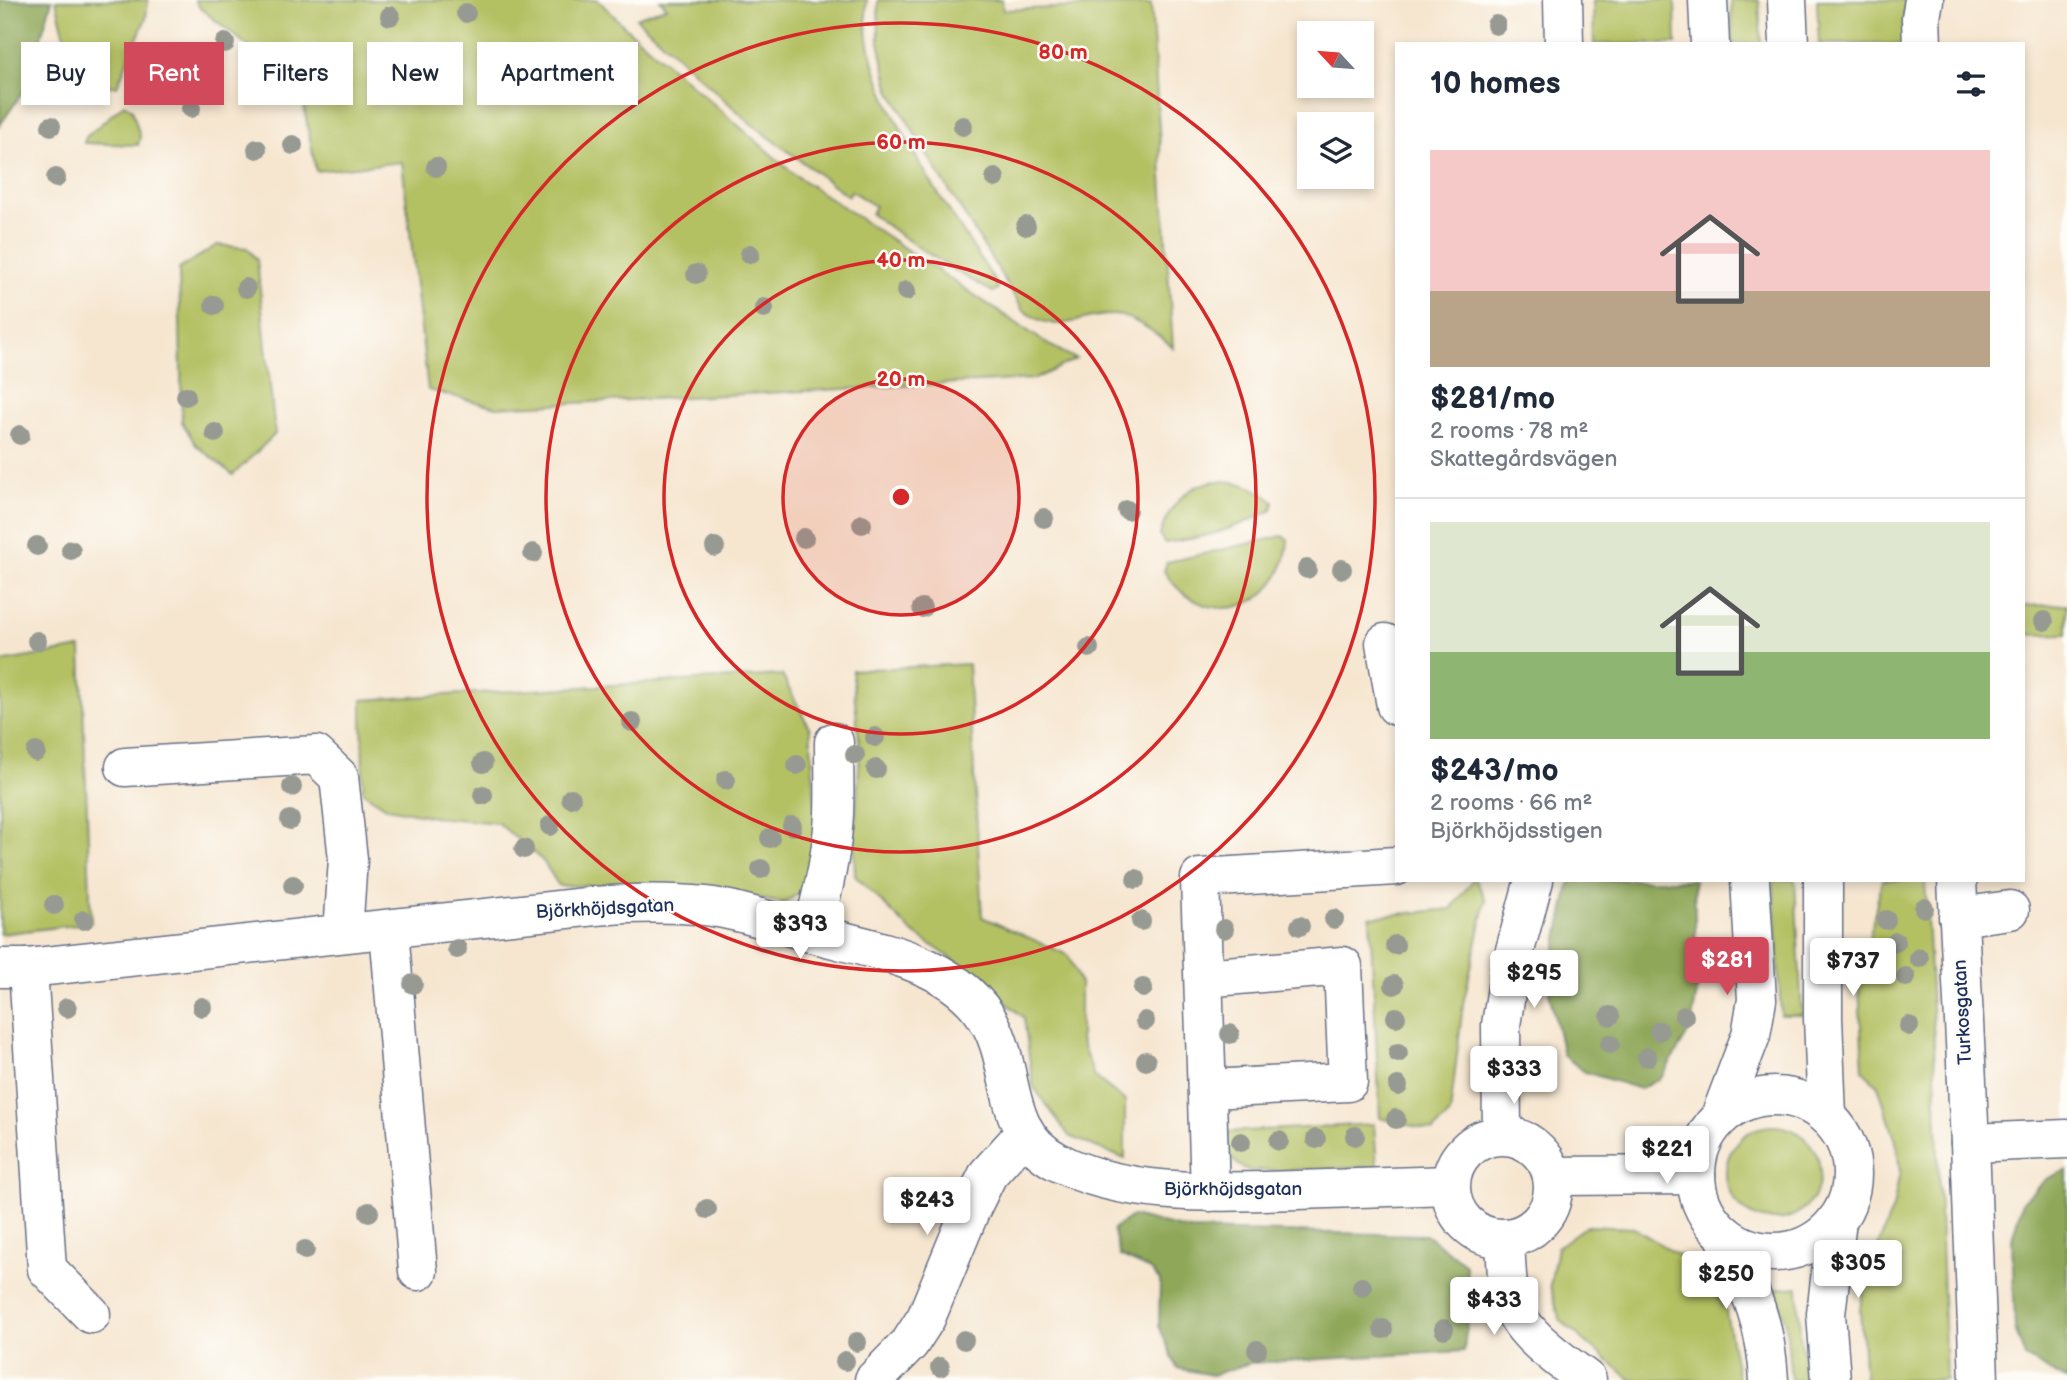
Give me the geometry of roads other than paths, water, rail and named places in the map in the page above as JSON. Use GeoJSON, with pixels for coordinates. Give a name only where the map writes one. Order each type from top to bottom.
{"type":"FeatureCollection","features":[{"type":"Feature","properties":{"kind":"street"},"geometry":{"type":"LineString","coordinates":[[1563,0],[1564,42]]}},
{"type":"Feature","properties":{"kind":"street"},"geometry":{"type":"LineString","coordinates":[[1708,0],[1710,42]]}},
{"type":"Feature","properties":{"kind":"street"},"geometry":{"type":"LineString","coordinates":[[1787,0],[1789,42]]}},
{"type":"Feature","properties":{"kind":"street"},"geometry":{"type":"LineString","coordinates":[[1922,42],[1921,18],[1924,0]]}},
{"type":"Feature","properties":{"kind":"street"},"geometry":{"type":"LineString","coordinates":[[1385,643],[1395,700]]}},
{"type":"Feature","properties":{"kind":"street"},"geometry":{"type":"LineString","coordinates":[[811,933],[824,889],[830,852],[834,813],[834,742]]}},
{"type":"Feature","properties":{"kind":"street"},"geometry":{"type":"LineString","coordinates":[[125,767],[316,755],[339,777],[348,859],[343,933]]}},
{"type":"Feature","properties":{"kind":"street"},"geometry":{"type":"LineString","coordinates":[[1210,1192],[1200,878],[1395,866]]}},
{"type":"Feature","properties":{"kind":"street"},"geometry":{"type":"LineString","coordinates":[[1502,1135],[1501,1026],[1510,969],[1533,882]]}},
{"type":"Feature","properties":{"kind":"street"},"geometry":{"type":"LineString","coordinates":[[1750,882],[1757,1000],[1751,1035],[1720,1117],[1702,1143],[1696,1175],[1700,1200],[1713,1223],[1723,1233],[1750,1248],[1783,1251],[1813,1241],[1837,1220]]}},
{"type":"Feature","properties":{"kind":"street"},"geometry":{"type":"LineString","coordinates":[[1823,882],[1823,1018],[1827,1116]]}},
{"type":"Feature","properties":{"kind":"street"},"geometry":{"type":"LineString","coordinates":[[1957,898],[2010,911]]}},
{"type":"Feature","properties":{"kind":"street","name":"Turkosgatan"},"geometry":{"type":"LineString","coordinates":[[1957,898],[1979,1380]]}},
{"type":"Feature","properties":{"kind":"street","name":"Björkhöjdsgatan"},"geometry":{"type":"LineString","coordinates":[[14,968],[645,902],[709,906],[918,964],[959,987],[981,1008],[992,1027],[1011,1101],[1024,1134],[1038,1150],[1080,1172],[1158,1189],[1210,1192],[1450,1185]]}},
{"type":"Feature","properties":{"kind":"street"},"geometry":{"type":"LineString","coordinates":[[389,930],[418,1271]]}},
{"type":"Feature","properties":{"kind":"street"},"geometry":{"type":"LineString","coordinates":[[1204,978],[1343,966],[1348,1082],[1208,1089]]}},
{"type":"Feature","properties":{"kind":"street"},"geometry":{"type":"LineString","coordinates":[[14,968],[47,1269],[91,1314]]}},
{"type":"Feature","properties":{"kind":"street"},"geometry":{"type":"LineString","coordinates":[[1720,1117],[1733,1107],[1765,1096],[1782,1096],[1814,1106],[1827,1116],[1844,1139],[1851,1166],[1849,1195],[1837,1220],[1826,1314],[1831,1380]]}},
{"type":"Feature","properties":{"kind":"street"},"geometry":{"type":"LineString","coordinates":[[874,1380],[910,1343],[926,1318],[988,1174],[1024,1134]]}},
{"type":"Feature","properties":{"kind":"street"},"geometry":{"type":"LineString","coordinates":[[1502,1135],[1519,1138],[1534,1147],[1546,1160],[1552,1176],[1552,1198],[1543,1218],[1526,1232],[1505,1238],[1485,1235],[1466,1224],[1454,1206],[1450,1185],[1455,1166],[1466,1150],[1483,1139],[1502,1135]]}},
{"type":"Feature","properties":{"kind":"street"},"geometry":{"type":"LineString","coordinates":[[1970,1143],[2067,1139]]}},
{"type":"Feature","properties":{"kind":"street"},"geometry":{"type":"LineString","coordinates":[[1552,1176],[1696,1175]]}},
{"type":"Feature","properties":{"kind":"street"},"geometry":{"type":"LineString","coordinates":[[1723,1233],[1761,1320],[1768,1353],[1769,1380]]}},
{"type":"Feature","properties":{"kind":"street"},"geometry":{"type":"LineString","coordinates":[[1505,1238],[1510,1299],[1518,1319],[1544,1346],[1587,1380]]}}]}
